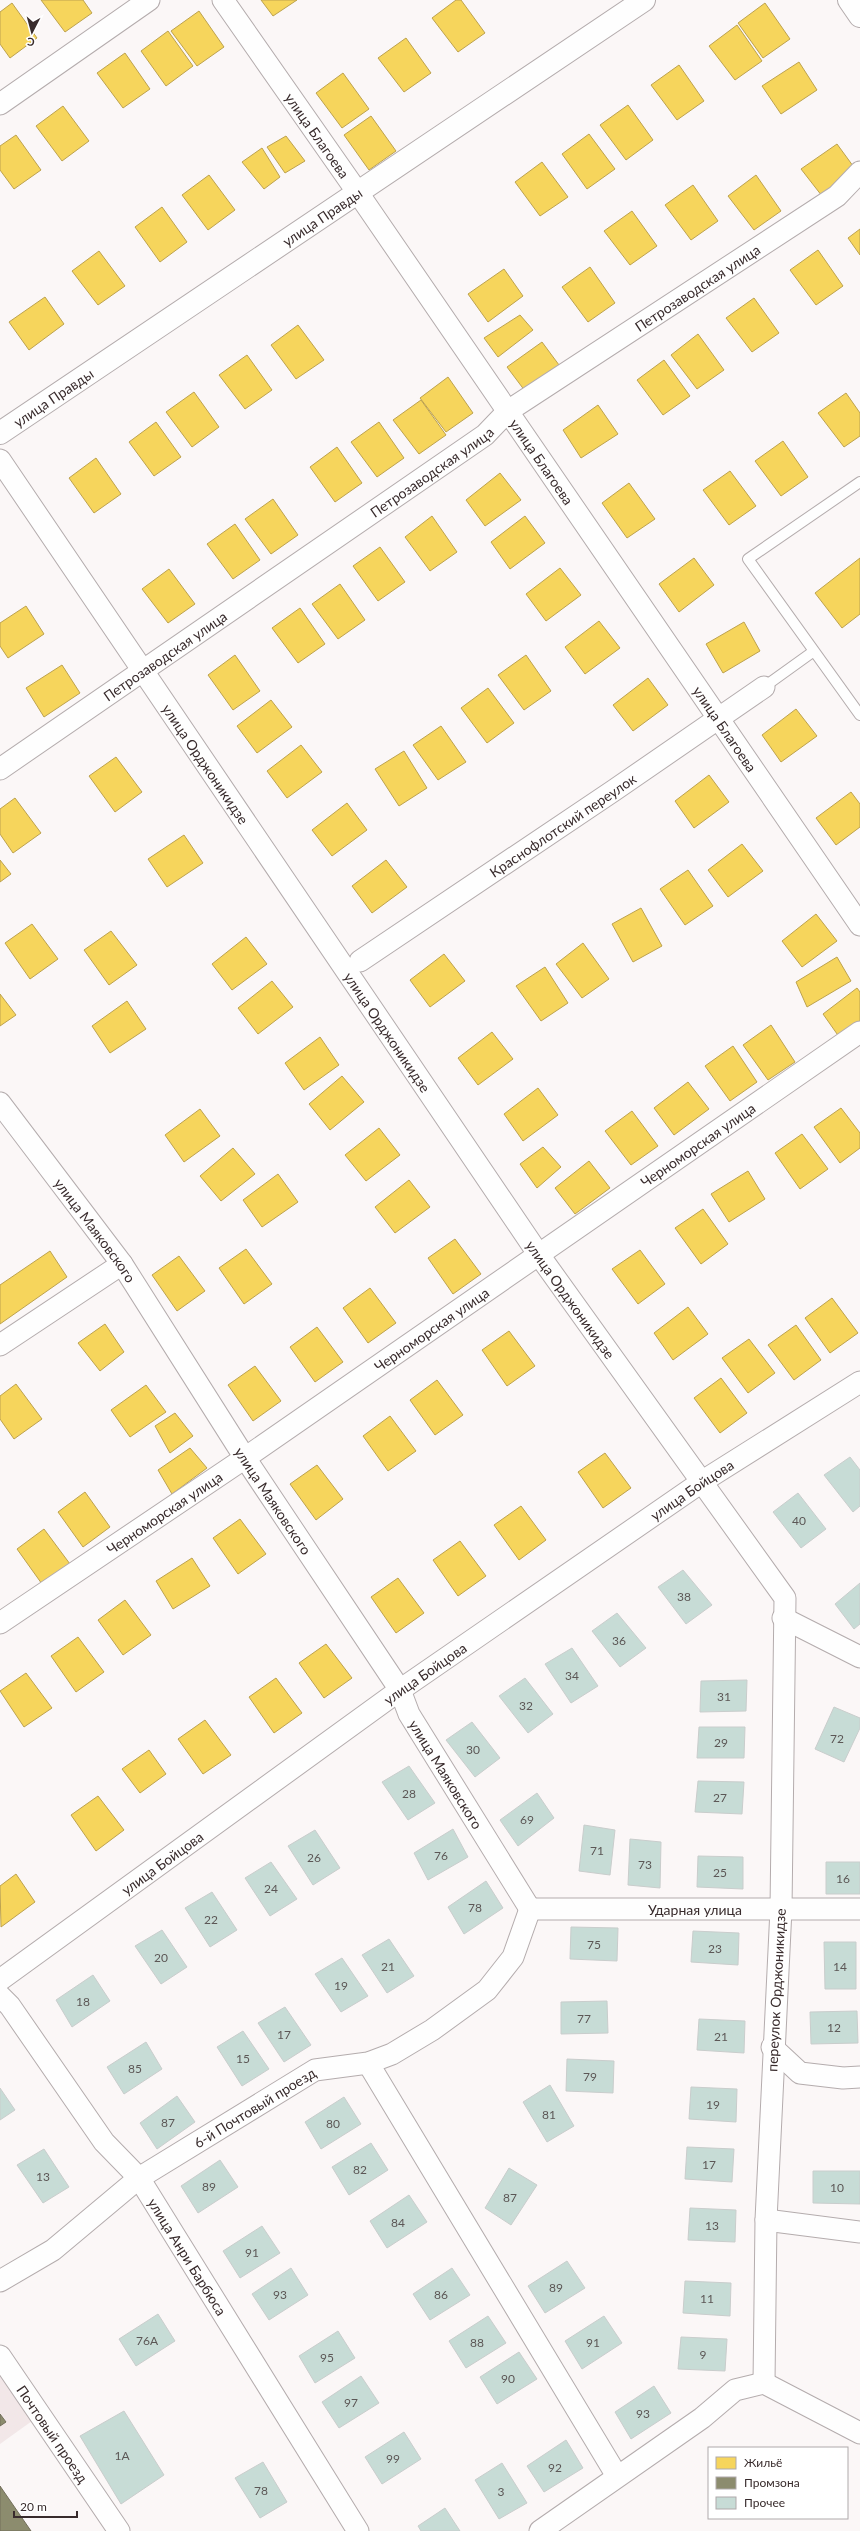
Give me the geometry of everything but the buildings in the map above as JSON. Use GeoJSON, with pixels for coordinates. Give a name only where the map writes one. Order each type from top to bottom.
{"type":"FeatureCollection","features":[{"type":"Feature","properties":{"kind":"street"},"geometry":{"type":"LineString","coordinates":[[0,104],[149,0]]}},
{"type":"Feature","properties":{"kind":"street","name":"улица Благоева"},"geometry":{"type":"LineString","coordinates":[[223,0],[358,193],[860,924]]}},
{"type":"Feature","properties":{"kind":"street","name":"улица Правды"},"geometry":{"type":"LineString","coordinates":[[0,434],[644,0]]}},
{"type":"Feature","properties":{"kind":"street"},"geometry":{"type":"LineString","coordinates":[[849,0],[860,16]]}},
{"type":"Feature","properties":{"kind":"street","name":"Петрозаводская улица"},"geometry":{"type":"LineString","coordinates":[[0,769],[485,435],[508,411],[837,196],[860,172]]}},
{"type":"Feature","properties":{"kind":"street","name":"улица Орджоникидзе"},"geometry":{"type":"LineString","coordinates":[[0,460],[539,1255],[703,1481],[785,1598]]}},
{"type":"Feature","properties":{"kind":"street","name":"Краснофлотский переулок"},"geometry":{"type":"LineString","coordinates":[[360,961],[764,687]]}},
{"type":"Feature","properties":{"kind":"street","name":"Черноморская улица"},"geometry":{"type":"LineString","coordinates":[[0,1623],[244,1458],[860,1032]]}},
{"type":"Feature","properties":{"kind":"street","name":"улица Маяковского"},"geometry":{"type":"LineString","coordinates":[[0,1104],[122,1264],[244,1458],[400,1690],[409,1714],[530,1909]]}},
{"type":"Feature","properties":{"kind":"street"},"geometry":{"type":"LineString","coordinates":[[0,1345],[122,1264]]}},
{"type":"Feature","properties":{"kind":"street","name":"улица Бойцова"},"geometry":{"type":"LineString","coordinates":[[0,1980],[400,1690],[703,1481],[860,1382]]}},
{"type":"Feature","properties":{"kind":"street","name":"переулок Орджоникидзе"},"geometry":{"type":"LineString","coordinates":[[764,2382],[766,2220],[772,2047],[781,1909],[783,1618],[785,1598]]}},
{"type":"Feature","properties":{"kind":"street"},"geometry":{"type":"LineString","coordinates":[[783,1618],[860,1657]]}},
{"type":"Feature","properties":{"kind":"street","name":"Ударная улица"},"geometry":{"type":"LineString","coordinates":[[530,1909],[860,1909]]}},
{"type":"Feature","properties":{"kind":"street","name":"6-й Почтовый проезд"},"geometry":{"type":"LineString","coordinates":[[0,2281],[54,2250],[139,2178],[315,2070],[368,2063],[392,2054],[432,2030],[487,1990],[513,1957],[530,1909]]}},
{"type":"Feature","properties":{"kind":"street","name":"улица Анри Барбюса"},"geometry":{"type":"LineString","coordinates":[[0,1996],[10,2006],[104,2142],[139,2178],[358,2531]]}},
{"type":"Feature","properties":{"kind":"street"},"geometry":{"type":"LineString","coordinates":[[772,2047],[800,2073],[843,2078],[860,2077]]}},
{"type":"Feature","properties":{"kind":"street"},"geometry":{"type":"LineString","coordinates":[[368,2063],[617,2476]]}},
{"type":"Feature","properties":{"kind":"street"},"geometry":{"type":"LineString","coordinates":[[766,2220],[813,2224],[860,2232]]}},
{"type":"Feature","properties":{"kind":"street","name":"Почтовый проезд"},"geometry":{"type":"LineString","coordinates":[[0,2356],[118,2531]]}},
{"type":"Feature","properties":{"kind":"street"},"geometry":{"type":"LineString","coordinates":[[540,2531],[702,2418],[735,2390],[764,2382],[860,2433]]}},
{"type":"Feature","properties":{"kind":"lane"},"geometry":{"type":"LineString","coordinates":[[860,482],[748,560],[860,715]]}},
{"type":"Feature","properties":{"kind":"lane"},"geometry":{"type":"LineString","coordinates":[[764,687],[814,651]]}},
{"type":"Feature","properties":{"kind":"shaded area"},"geometry":{"type":"Polygon","coordinates":[[[0,2375],[32,2421],[0,2444],[0,2375]]]}}]}
